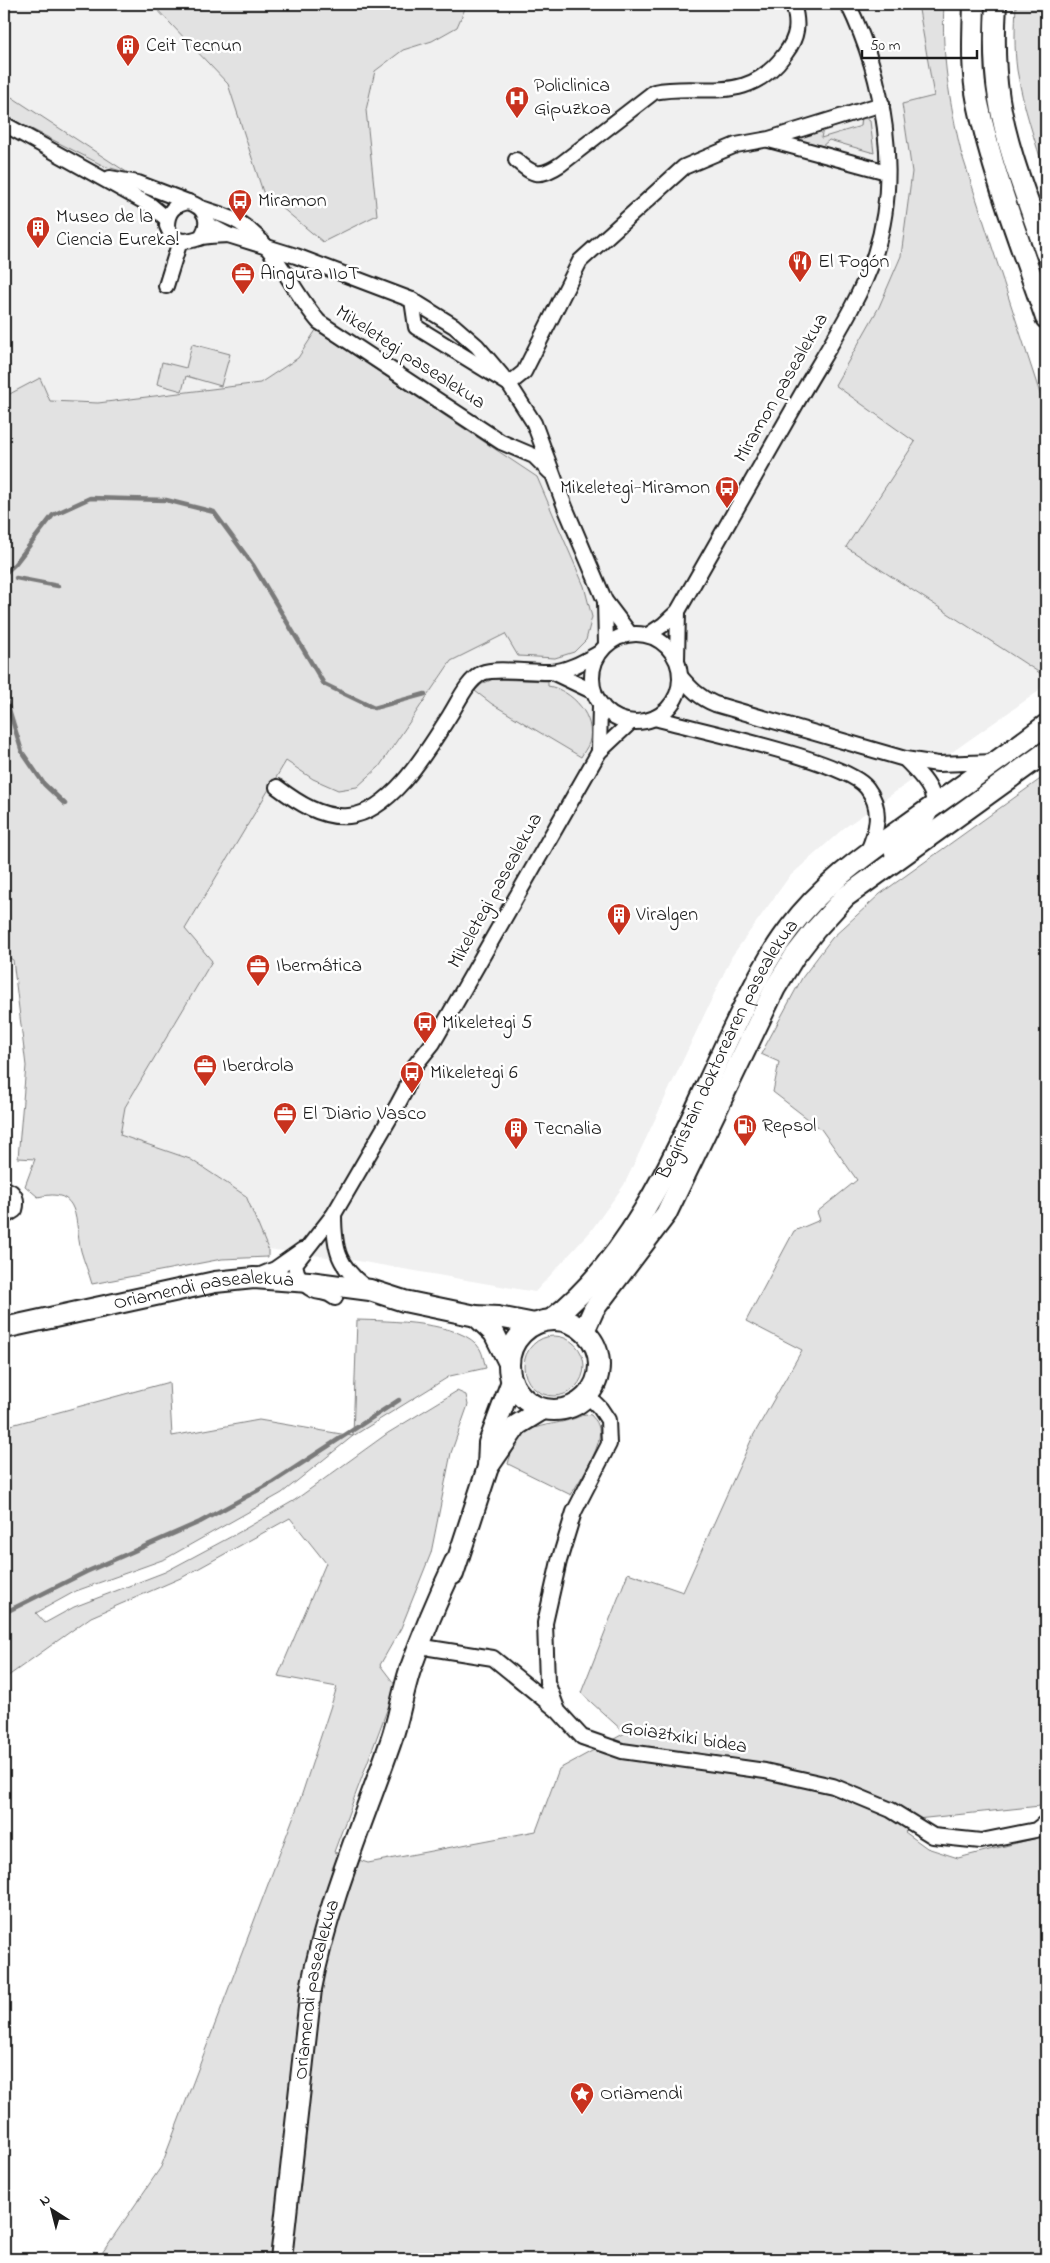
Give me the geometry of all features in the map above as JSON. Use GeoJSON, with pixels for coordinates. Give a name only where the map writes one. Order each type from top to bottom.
{"type":"FeatureCollection","features":[{"type":"Feature","properties":{"kind":"main road"},"geometry":{"type":"LineString","coordinates":[[974,4],[973,56],[978,101],[989,148],[1046,318]]}},
{"type":"Feature","properties":{"kind":"main road"},"geometry":{"type":"LineString","coordinates":[[996,4],[994,55],[999,100],[1010,147],[1046,252]]}},
{"type":"Feature","properties":{"kind":"main road","name":"Begiristain doktorearen pasealekua"},"geometry":{"type":"LineString","coordinates":[[543,1322],[584,1290],[643,1214],[665,1173],[752,990],[789,929],[815,898],[850,866],[1046,725]]}},
{"type":"Feature","properties":{"kind":"main road"},"geometry":{"type":"LineString","coordinates":[[584,1331],[594,1309],[666,1214],[775,988],[794,957],[815,930],[845,898],[1046,752]]}},
{"type":"Feature","properties":{"kind":"main road","name":"Oriamendi pasealekua"},"geometry":{"type":"LineString","coordinates":[[4,1328],[214,1282],[254,1278],[370,1290],[404,1301],[476,1316],[543,1322]]}},
{"type":"Feature","properties":{"kind":"main road","name":"Oriamendi pasealekua"},"geometry":{"type":"LineString","coordinates":[[4,1340],[202,1296],[237,1291],[266,1291],[335,1298],[368,1304],[392,1305],[404,1301]]}},
{"type":"Feature","properties":{"kind":"main road"},"geometry":{"type":"LineString","coordinates":[[476,1316],[494,1333],[510,1372],[520,1396],[531,1404],[543,1409],[557,1410],[570,1407],[587,1395],[597,1379],[599,1366],[595,1347],[584,1331],[568,1323],[543,1322],[525,1331],[517,1340],[511,1351],[510,1372]]}},
{"type":"Feature","properties":{"kind":"main road","name":"Oriamendi pasealekua"},"geometry":{"type":"LineString","coordinates":[[395,1730],[430,1648],[455,1562],[488,1467],[489,1443],[510,1372]]}},
{"type":"Feature","properties":{"kind":"main road"},"geometry":{"type":"LineString","coordinates":[[488,1467],[517,1425],[543,1409]]}},
{"type":"Feature","properties":{"kind":"main road","name":"Oriamendi pasealekua"},"geometry":{"type":"LineString","coordinates":[[281,2259],[311,1989],[317,1955],[327,1921],[395,1730],[410,1672],[425,1629],[455,1562]]}},
{"type":"Feature","properties":{"kind":"street"},"geometry":{"type":"LineString","coordinates":[[516,160],[529,172],[537,174],[546,173],[561,164],[654,92],[664,90],[706,91],[728,89],[744,86],[759,78],[778,64],[790,48],[797,33],[797,19],[793,4]]}},
{"type":"Feature","properties":{"kind":"street","name":"Miramon pasealekua"},"geometry":{"type":"LineString","coordinates":[[648,635],[664,625],[678,611],[867,276],[876,253],[884,217],[887,172],[882,104],[869,54],[848,4]]}},
{"type":"Feature","properties":{"kind":"street"},"geometry":{"type":"LineString","coordinates":[[510,384],[524,372],[580,261],[684,166],[736,145],[769,139],[882,104]]}},
{"type":"Feature","properties":{"kind":"street","name":"Mikeletegi pasealekua"},"geometry":{"type":"LineString","coordinates":[[4,124],[150,204],[167,219],[170,232],[180,241],[187,242],[200,238],[228,235]]}},
{"type":"Feature","properties":{"kind":"street"},"geometry":{"type":"LineString","coordinates":[[769,139],[887,172]]}},
{"type":"Feature","properties":{"kind":"street","name":"Mikeletegi pasealekua"},"geometry":{"type":"LineString","coordinates":[[100,176],[138,183],[240,222],[268,247],[282,266],[304,305],[319,322],[501,442],[534,456],[553,477]]}},
{"type":"Feature","properties":{"kind":"street"},"geometry":{"type":"LineString","coordinates":[[167,219],[174,207],[194,205],[205,213],[207,224],[200,238]]}},
{"type":"Feature","properties":{"kind":"street","name":"Mikeletegi pasealekua"},"geometry":{"type":"LineString","coordinates":[[207,224],[228,235],[268,247],[412,300],[442,318],[466,336],[490,359],[510,384],[534,423],[553,477],[605,601],[630,634]]}},
{"type":"Feature","properties":{"kind":"street"},"geometry":{"type":"LineString","coordinates":[[166,286],[180,241]]}},
{"type":"Feature","properties":{"kind":"street","name":"Mikeletegi pasealekua"},"geometry":{"type":"LineString","coordinates":[[412,300],[416,326],[510,384]]}},
{"type":"Feature","properties":{"kind":"street","name":"Mikeletegi pasealekua"},"geometry":{"type":"LineString","coordinates":[[602,648],[605,601]]}},
{"type":"Feature","properties":{"kind":"street","name":"Miramon pasealekua"},"geometry":{"type":"LineString","coordinates":[[676,660],[678,611]]}},
{"type":"Feature","properties":{"kind":"street"},"geometry":{"type":"LineString","coordinates":[[277,787],[302,805],[328,814],[348,817],[365,813],[385,801],[404,779],[430,747],[471,682],[483,673],[494,671],[552,672],[576,666],[617,637],[630,634],[648,635],[665,644],[676,660],[680,676],[679,689],[674,700],[666,710],[655,718],[643,722],[631,722],[619,719],[600,705],[591,679],[593,665],[602,648]]}},
{"type":"Feature","properties":{"kind":"street"},"geometry":{"type":"LineString","coordinates":[[552,672],[594,692]]}},
{"type":"Feature","properties":{"kind":"street"},"geometry":{"type":"LineString","coordinates":[[680,676],[704,700],[905,759],[938,764],[996,762]]}},
{"type":"Feature","properties":{"kind":"street","name":"Mikeletegi pasealekua"},"geometry":{"type":"LineString","coordinates":[[599,752],[600,705]]}},
{"type":"Feature","properties":{"kind":"street"},"geometry":{"type":"LineString","coordinates":[[655,718],[792,755],[841,771],[856,778],[867,788],[877,808],[878,821],[875,836],[867,854]]}},
{"type":"Feature","properties":{"kind":"street","name":"Mikeletegi pasealekua"},"geometry":{"type":"LineString","coordinates":[[305,1282],[297,1276],[295,1264],[334,1214],[406,1089],[412,1069],[428,1051],[599,752],[631,722]]}},
{"type":"Feature","properties":{"kind":"street"},"geometry":{"type":"LineString","coordinates":[[877,874],[892,853],[918,830],[933,806],[932,794],[905,759]]}},
{"type":"Feature","properties":{"kind":"street"},"geometry":{"type":"LineString","coordinates":[[4,1189],[12,1192],[17,1200],[17,1205],[12,1213],[4,1217]]}},
{"type":"Feature","properties":{"kind":"street","name":"Mikeletegi pasealekua"},"geometry":{"type":"LineString","coordinates":[[334,1214],[334,1239],[337,1252],[353,1278],[370,1290]]}},
{"type":"Feature","properties":{"kind":"street","name":"Mikeletegi pasealekua"},"geometry":{"type":"LineString","coordinates":[[254,1278],[275,1269],[307,1247]]}},
{"type":"Feature","properties":{"kind":"street"},"geometry":{"type":"LineString","coordinates":[[305,1282],[312,1290],[329,1292],[335,1298]]}},
{"type":"Feature","properties":{"kind":"street","name":"Goiaztxiki bidea"},"geometry":{"type":"LineString","coordinates":[[587,1395],[600,1408],[608,1420],[609,1444],[574,1512],[559,1561],[545,1623],[547,1682],[558,1711],[582,1737],[622,1751],[765,1771],[833,1786],[891,1810],[933,1836],[981,1841],[1036,1830],[1046,1822]]}},
{"type":"Feature","properties":{"kind":"street"},"geometry":{"type":"LineString","coordinates":[[430,1648],[493,1658],[558,1711]]}},
{"type":"Feature","properties":{"kind":"shaded area"},"geometry":{"type":"Polygon","coordinates":[[[4,4],[152,4],[228,84],[263,192],[377,215],[366,110],[375,71],[403,50],[432,41],[457,27],[467,4],[918,4],[934,96],[902,104],[912,172],[901,256],[879,307],[915,442],[846,547],[1046,677],[1046,681],[1036,693],[844,828],[789,877],[732,956],[624,1185],[590,1232],[535,1292],[358,1261],[268,1249],[246,1196],[190,1159],[119,1135],[125,1107],[185,929],[286,761],[313,779],[379,767],[451,661],[505,634],[316,331],[298,358],[260,383],[98,403],[50,401],[40,379],[4,397],[4,4]]]}},
{"type":"Feature","properties":{"kind":"shaded area"},"geometry":{"type":"Polygon","coordinates":[[[152,4],[467,4],[457,27],[432,41],[403,50],[375,71],[366,110],[377,215],[323,242],[263,192],[228,84],[152,4]]]}},
{"type":"Feature","properties":{"kind":"shaded area"},"geometry":{"type":"Polygon","coordinates":[[[918,4],[944,4],[943,22],[947,78],[961,152],[1046,412],[1046,677],[846,547],[915,442],[835,385],[879,307],[901,256],[912,172],[902,104],[934,96],[918,4]]]}},
{"type":"Feature","properties":{"kind":"shaded area"},"geometry":{"type":"Polygon","coordinates":[[[1016,4],[1046,4],[1046,176],[1026,110],[1017,70],[1015,45],[1016,4]]]}},
{"type":"Feature","properties":{"kind":"shaded area"},"geometry":{"type":"Polygon","coordinates":[[[4,92],[128,173],[104,166],[4,115],[4,92]]]}},
{"type":"Feature","properties":{"kind":"shaded area"},"geometry":{"type":"Polygon","coordinates":[[[862,116],[870,121],[874,153],[829,140],[820,148],[797,141],[796,138],[823,129],[821,138],[861,126],[862,116]]]}},
{"type":"Feature","properties":{"kind":"shaded area"},"geometry":{"type":"Polygon","coordinates":[[[316,330],[537,477],[584,586],[592,617],[586,640],[574,652],[555,658],[518,656],[505,634],[451,661],[379,767],[357,787],[338,790],[313,779],[286,761],[185,929],[212,961],[125,1107],[120,1135],[190,1159],[246,1196],[268,1249],[268,1257],[222,1259],[92,1284],[81,1251],[76,1218],[69,1202],[62,1197],[52,1195],[38,1197],[25,1186],[35,1159],[18,1158],[26,1066],[13,960],[4,955],[4,397],[40,378],[50,401],[98,403],[260,383],[298,358],[316,330]]]}},
{"type":"Feature","properties":{"kind":"shaded area"},"geometry":{"type":"Polygon","coordinates":[[[192,344],[230,354],[221,386],[186,376],[182,391],[157,384],[162,362],[186,368],[192,344]]]}},
{"type":"Feature","properties":{"kind":"shaded area"},"geometry":{"type":"Polygon","coordinates":[[[493,679],[548,681],[548,686],[566,693],[574,699],[586,715],[591,733],[589,743],[581,757],[492,704],[475,691],[482,684],[493,679]]]}},
{"type":"Feature","properties":{"kind":"shaded area"},"geometry":{"type":"Polygon","coordinates":[[[1046,775],[1046,1811],[1040,1806],[917,1819],[905,1832],[927,1848],[958,1858],[1036,1838],[1046,1831],[1046,2259],[98,2259],[161,2167],[301,1797],[337,1687],[278,1676],[326,1563],[290,1518],[183,1577],[91,1617],[4,1679],[4,1427],[169,1382],[172,1436],[259,1420],[353,1436],[282,1493],[165,1559],[76,1591],[36,1613],[45,1623],[74,1607],[165,1572],[295,1500],[388,1433],[457,1391],[466,1395],[468,1405],[451,1453],[431,1553],[401,1628],[380,1665],[396,1686],[334,1852],[368,1863],[536,1831],[559,1769],[625,1733],[581,1693],[628,1573],[683,1592],[753,1436],[802,1350],[746,1321],[794,1231],[820,1220],[817,1212],[857,1180],[821,1129],[773,1092],[779,1062],[761,1054],[802,978],[832,938],[880,894],[1046,775]]]}},
{"type":"Feature","properties":{"kind":"shaded area"},"geometry":{"type":"Polygon","coordinates":[[[357,1320],[404,1322],[442,1328],[471,1340],[480,1349],[486,1368],[450,1376],[353,1436],[357,1320]]]}},
{"type":"Feature","properties":{"kind":"shaded area"},"geometry":{"type":"Polygon","coordinates":[[[554,1336],[571,1341],[579,1349],[584,1366],[579,1383],[571,1391],[554,1396],[537,1391],[529,1383],[524,1366],[529,1349],[537,1341],[554,1336]]]}},
{"type":"Feature","properties":{"kind":"shaded area"},"geometry":{"type":"Polygon","coordinates":[[[585,1414],[591,1415],[600,1433],[591,1461],[571,1495],[508,1464],[520,1438],[529,1431],[585,1414]]]}},
{"type":"Feature","properties":{"kind":"waterway"},"geometry":{"type":"LineString","coordinates":[[4,574],[15,564],[53,515],[90,498],[166,500],[214,512],[253,565],[324,684],[374,708],[425,694]]}},
{"type":"Feature","properties":{"kind":"waterway"},"geometry":{"type":"LineString","coordinates":[[16,578],[58,586]]}},
{"type":"Feature","properties":{"kind":"waterway"},"geometry":{"type":"LineString","coordinates":[[4,693],[22,752],[44,784],[65,804]]}},
{"type":"Feature","properties":{"kind":"waterway"},"geometry":{"type":"LineString","coordinates":[[4,1613],[86,1572],[200,1522],[273,1482],[399,1400]]}},
{"type":"Feature","properties":{"kind":"place","name":"Ceit Tecnun"},"geometry":{"type":"Point","coordinates":[128,67]}},
{"type":"Feature","properties":{"kind":"place","name":"Policlinica Gipuzkoa"},"geometry":{"type":"Point","coordinates":[517,119]}},
{"type":"Feature","properties":{"kind":"place","name":"Miramon"},"geometry":{"type":"Point","coordinates":[240,222]}},
{"type":"Feature","properties":{"kind":"place","name":"Museo de la Ciencia Eureka!"},"geometry":{"type":"Point","coordinates":[38,249]}},
{"type":"Feature","properties":{"kind":"place","name":"El Fogón"},"geometry":{"type":"Point","coordinates":[800,283]}},
{"type":"Feature","properties":{"kind":"place","name":"Aingura IIoT"},"geometry":{"type":"Point","coordinates":[243,295]}},
{"type":"Feature","properties":{"kind":"place","name":"Mikeletegi-Miramon"},"geometry":{"type":"Point","coordinates":[727,509]}},
{"type":"Feature","properties":{"kind":"place","name":"Viralgen"},"geometry":{"type":"Point","coordinates":[619,936]}},
{"type":"Feature","properties":{"kind":"place","name":"Ibermática"},"geometry":{"type":"Point","coordinates":[258,987]}},
{"type":"Feature","properties":{"kind":"place","name":"Mikeletegi 5"},"geometry":{"type":"Point","coordinates":[425,1044]}},
{"type":"Feature","properties":{"kind":"place","name":"Iberdrola"},"geometry":{"type":"Point","coordinates":[205,1087]}},
{"type":"Feature","properties":{"kind":"place","name":"Mikeletegi 6"},"geometry":{"type":"Point","coordinates":[412,1094]}},
{"type":"Feature","properties":{"kind":"place","name":"El Diario Vasco"},"geometry":{"type":"Point","coordinates":[285,1135]}},
{"type":"Feature","properties":{"kind":"place","name":"Repsol"},"geometry":{"type":"Point","coordinates":[745,1147]}},
{"type":"Feature","properties":{"kind":"place","name":"Tecnalia"},"geometry":{"type":"Point","coordinates":[516,1150]}},
{"type":"Feature","properties":{"kind":"place","name":"Oriamendi"},"geometry":{"type":"Point","coordinates":[582,2115]}}]}
